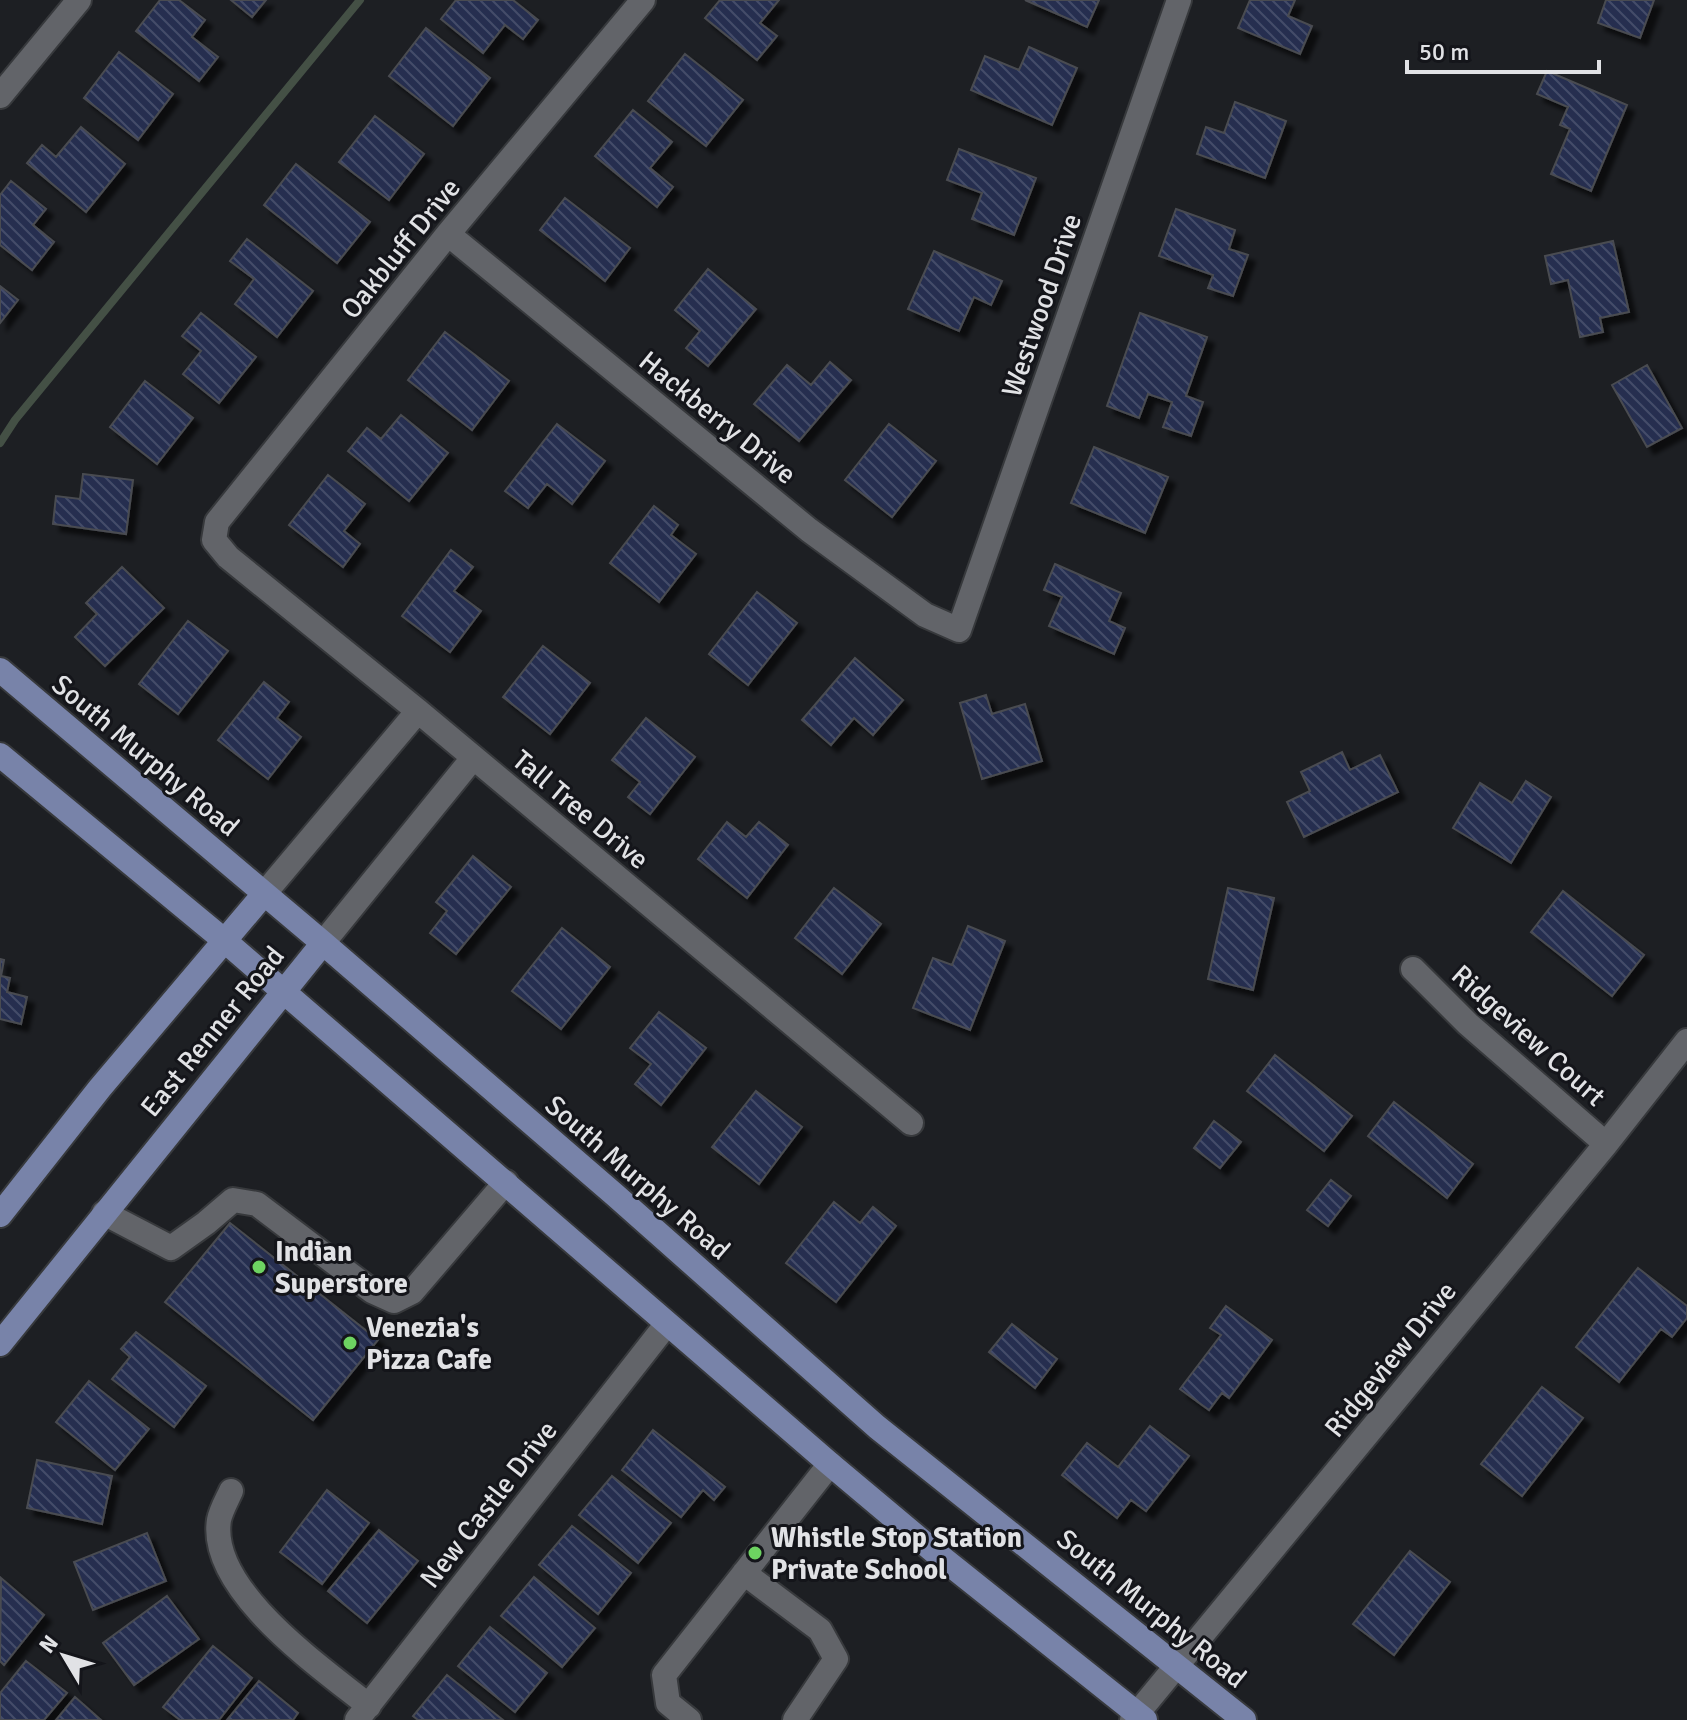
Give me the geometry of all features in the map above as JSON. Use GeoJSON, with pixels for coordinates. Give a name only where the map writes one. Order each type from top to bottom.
{"type":"FeatureCollection","features":[{"type":"Feature","properties":{"kind":"main road","name":"South Murphy Road"},"geometry":{"type":"LineString","coordinates":[[0,670],[615,1195],[877,1427],[1244,1720]]}},
{"type":"Feature","properties":{"kind":"main road"},"geometry":{"type":"LineString","coordinates":[[0,755],[225,941],[830,1464],[1138,1718]]}},
{"type":"Feature","properties":{"kind":"main road","name":"East Renner Road"},"geometry":{"type":"LineString","coordinates":[[0,1215],[100,1088],[264,894]]}},
{"type":"Feature","properties":{"kind":"main road","name":"East Renner Road"},"geometry":{"type":"LineString","coordinates":[[0,1344],[323,943]]}},
{"type":"Feature","properties":{"kind":"street","name":"Oakbluff Drive"},"geometry":{"type":"LineString","coordinates":[[214,540],[217,522],[448,234],[643,0]]}},
{"type":"Feature","properties":{"kind":"street","name":"Westwood Drive"},"geometry":{"type":"LineString","coordinates":[[959,630],[1179,0]]}},
{"type":"Feature","properties":{"kind":"street"},"geometry":{"type":"LineString","coordinates":[[0,96],[73,2]]}},
{"type":"Feature","properties":{"kind":"street","name":"Hackberry Drive"},"geometry":{"type":"LineString","coordinates":[[448,234],[809,530],[925,615],[959,630]]}},
{"type":"Feature","properties":{"kind":"street","name":"Tall Tree Drive"},"geometry":{"type":"LineString","coordinates":[[214,540],[228,557],[418,711],[911,1123]]}},
{"type":"Feature","properties":{"kind":"street","name":"East Renner Road"},"geometry":{"type":"LineString","coordinates":[[264,894],[418,711]]}},
{"type":"Feature","properties":{"kind":"street","name":"East Renner Road"},"geometry":{"type":"LineString","coordinates":[[323,943],[473,758]]}},
{"type":"Feature","properties":{"kind":"street","name":"Ridgeview Court"},"geometry":{"type":"LineString","coordinates":[[1413,969],[1468,1024],[1606,1144]]}},
{"type":"Feature","properties":{"kind":"street","name":"Ridgeview Drive"},"geometry":{"type":"LineString","coordinates":[[1138,1718],[1177,1666],[1687,1041]]}},
{"type":"Feature","properties":{"kind":"street"},"geometry":{"type":"LineString","coordinates":[[104,1213],[171,1248],[233,1200],[257,1204],[372,1291],[394,1301],[412,1292],[506,1182]]}},
{"type":"Feature","properties":{"kind":"street","name":"New Castle Drive"},"geometry":{"type":"LineString","coordinates":[[363,1713],[666,1325]]}},
{"type":"Feature","properties":{"kind":"street"},"geometry":{"type":"LineString","coordinates":[[689,1720],[668,1703],[664,1675],[830,1464]]}},
{"type":"Feature","properties":{"kind":"street"},"geometry":{"type":"LineString","coordinates":[[231,1491],[219,1519],[219,1543],[240,1591],[363,1713]]}},
{"type":"Feature","properties":{"kind":"street"},"geometry":{"type":"LineString","coordinates":[[744,1573],[820,1630],[836,1659],[795,1720]]}},
{"type":"Feature","properties":{"kind":"building"},"geometry":{"type":"Polygon","coordinates":[[[160,0],[179,0],[205,20],[192,37],[218,57],[199,81],[136,31],[160,0]]]}},
{"type":"Feature","properties":{"kind":"building"},"geometry":{"type":"Polygon","coordinates":[[[231,0],[266,0],[252,17],[231,0]]]}},
{"type":"Feature","properties":{"kind":"building"},"geometry":{"type":"Polygon","coordinates":[[[456,0],[513,0],[538,20],[523,39],[505,25],[483,53],[441,19],[456,0]]]}},
{"type":"Feature","properties":{"kind":"building"},"geometry":{"type":"Polygon","coordinates":[[[720,0],[779,0],[760,23],[777,36],[757,60],[705,18],[720,0]]]}},
{"type":"Feature","properties":{"kind":"building"},"geometry":{"type":"Polygon","coordinates":[[[1025,0],[1099,0],[1087,27],[1025,0]]]}},
{"type":"Feature","properties":{"kind":"building"},"geometry":{"type":"Polygon","coordinates":[[[1250,0],[1295,0],[1288,16],[1312,26],[1300,54],[1238,28],[1250,0]]]}},
{"type":"Feature","properties":{"kind":"building"},"geometry":{"type":"Polygon","coordinates":[[[1606,0],[1654,0],[1640,38],[1598,23],[1606,0]]]}},
{"type":"Feature","properties":{"kind":"building"},"geometry":{"type":"Polygon","coordinates":[[[426,28],[490,78],[453,126],[389,76],[426,28]]]}},
{"type":"Feature","properties":{"kind":"building"},"geometry":{"type":"Polygon","coordinates":[[[1029,47],[1077,68],[1052,125],[971,90],[985,56],[1019,70],[1029,47]]]}},
{"type":"Feature","properties":{"kind":"building"},"geometry":{"type":"Polygon","coordinates":[[[119,52],[173,94],[138,140],[84,98],[119,52]]]}},
{"type":"Feature","properties":{"kind":"building"},"geometry":{"type":"Polygon","coordinates":[[[685,54],[743,100],[706,146],[648,101],[685,54]]]}},
{"type":"Feature","properties":{"kind":"building"},"geometry":{"type":"Polygon","coordinates":[[[1547,71],[1627,105],[1591,191],[1551,174],[1570,129],[1560,125],[1568,107],[1537,94],[1547,71]]]}},
{"type":"Feature","properties":{"kind":"building"},"geometry":{"type":"Polygon","coordinates":[[[1235,102],[1286,121],[1265,178],[1197,154],[1206,127],[1224,133],[1235,102]]]}},
{"type":"Feature","properties":{"kind":"building"},"geometry":{"type":"Polygon","coordinates":[[[633,110],[672,142],[650,168],[673,187],[657,207],[595,156],[633,110]]]}},
{"type":"Feature","properties":{"kind":"building"},"geometry":{"type":"Polygon","coordinates":[[[375,116],[424,154],[389,200],[339,162],[375,116]]]}},
{"type":"Feature","properties":{"kind":"building"},"geometry":{"type":"Polygon","coordinates":[[[81,127],[125,164],[86,212],[27,163],[42,145],[56,157],[81,127]]]}},
{"type":"Feature","properties":{"kind":"building"},"geometry":{"type":"Polygon","coordinates":[[[959,149],[1036,178],[1014,235],[972,219],[982,193],[947,180],[959,149]]]}},
{"type":"Feature","properties":{"kind":"building"},"geometry":{"type":"Polygon","coordinates":[[[296,164],[370,222],[337,263],[264,205],[296,164]]]}},
{"type":"Feature","properties":{"kind":"building"},"geometry":{"type":"Polygon","coordinates":[[[11,181],[46,209],[33,225],[54,242],[32,270],[0,245],[0,195],[11,181]]]}},
{"type":"Feature","properties":{"kind":"building"},"geometry":{"type":"Polygon","coordinates":[[[565,198],[630,248],[605,281],[540,230],[565,198]]]}},
{"type":"Feature","properties":{"kind":"building"},"geometry":{"type":"Polygon","coordinates":[[[1176,209],[1235,230],[1229,249],[1248,255],[1233,296],[1208,288],[1213,275],[1159,256],[1176,209]]]}},
{"type":"Feature","properties":{"kind":"building"},"geometry":{"type":"Polygon","coordinates":[[[247,239],[313,291],[277,337],[235,304],[254,279],[230,261],[247,239]]]}},
{"type":"Feature","properties":{"kind":"building"},"geometry":{"type":"Polygon","coordinates":[[[1613,241],[1629,312],[1600,318],[1603,332],[1580,337],[1568,280],[1551,284],[1545,256],[1613,241]]]}},
{"type":"Feature","properties":{"kind":"building"},"geometry":{"type":"Polygon","coordinates":[[[934,251],[1002,281],[991,305],[974,297],[959,331],[908,309],[934,251]]]}},
{"type":"Feature","properties":{"kind":"building"},"geometry":{"type":"Polygon","coordinates":[[[708,269],[756,309],[708,366],[686,348],[700,331],[675,310],[708,269]]]}},
{"type":"Feature","properties":{"kind":"building"},"geometry":{"type":"Polygon","coordinates":[[[0,286],[18,300],[0,323],[0,286]]]}},
{"type":"Feature","properties":{"kind":"building"},"geometry":{"type":"Polygon","coordinates":[[[201,313],[256,357],[219,403],[183,374],[201,351],[182,336],[201,313]]]}},
{"type":"Feature","properties":{"kind":"building"},"geometry":{"type":"Polygon","coordinates":[[[1140,313],[1207,337],[1186,396],[1203,402],[1191,436],[1163,427],[1172,402],[1148,394],[1139,418],[1107,406],[1140,313]]]}},
{"type":"Feature","properties":{"kind":"building"},"geometry":{"type":"Polygon","coordinates":[[[445,332],[509,381],[472,430],[408,380],[445,332]]]}},
{"type":"Feature","properties":{"kind":"building"},"geometry":{"type":"Polygon","coordinates":[[[830,362],[851,380],[799,441],[754,404],[787,365],[811,385],[830,362]]]}},
{"type":"Feature","properties":{"kind":"building"},"geometry":{"type":"Polygon","coordinates":[[[1647,365],[1682,428],[1647,447],[1612,385],[1647,365]]]}},
{"type":"Feature","properties":{"kind":"building"},"geometry":{"type":"Polygon","coordinates":[[[145,381],[193,418],[157,464],[110,427],[145,381]]]}},
{"type":"Feature","properties":{"kind":"building"},"geometry":{"type":"Polygon","coordinates":[[[401,415],[448,453],[409,501],[348,451],[367,428],[381,439],[401,415]]]}},
{"type":"Feature","properties":{"kind":"building"},"geometry":{"type":"Polygon","coordinates":[[[557,424],[605,461],[572,504],[547,484],[528,508],[505,491],[557,424]]]}},
{"type":"Feature","properties":{"kind":"building"},"geometry":{"type":"Polygon","coordinates":[[[889,424],[936,461],[892,517],[845,480],[889,424]]]}},
{"type":"Feature","properties":{"kind":"building"},"geometry":{"type":"Polygon","coordinates":[[[1094,447],[1168,477],[1145,533],[1071,503],[1094,447]]]}},
{"type":"Feature","properties":{"kind":"building"},"geometry":{"type":"Polygon","coordinates":[[[83,474],[133,480],[126,534],[53,524],[56,496],[80,499],[83,474]]]}},
{"type":"Feature","properties":{"kind":"building"},"geometry":{"type":"Polygon","coordinates":[[[328,475],[365,504],[344,531],[360,544],[343,567],[289,525],[328,475]]]}},
{"type":"Feature","properties":{"kind":"building"},"geometry":{"type":"Polygon","coordinates":[[[654,506],[678,525],[671,535],[696,554],[659,602],[610,563],[654,506]]]}},
{"type":"Feature","properties":{"kind":"building"},"geometry":{"type":"Polygon","coordinates":[[[451,550],[473,567],[454,591],[481,611],[450,652],[402,616],[451,550]]]}},
{"type":"Feature","properties":{"kind":"building"},"geometry":{"type":"Polygon","coordinates":[[[1055,564],[1121,593],[1109,621],[1125,628],[1114,654],[1049,626],[1062,597],[1044,590],[1055,564]]]}},
{"type":"Feature","properties":{"kind":"building"},"geometry":{"type":"Polygon","coordinates":[[[122,567],[164,608],[105,666],[75,637],[97,614],[86,603],[122,567]]]}},
{"type":"Feature","properties":{"kind":"building"},"geometry":{"type":"Polygon","coordinates":[[[757,592],[797,623],[748,685],[709,654],[757,592]]]}},
{"type":"Feature","properties":{"kind":"building"},"geometry":{"type":"Polygon","coordinates":[[[188,621],[228,651],[178,714],[139,684],[188,621]]]}},
{"type":"Feature","properties":{"kind":"building"},"geometry":{"type":"Polygon","coordinates":[[[543,646],[590,683],[550,734],[503,697],[543,646]]]}},
{"type":"Feature","properties":{"kind":"building"},"geometry":{"type":"Polygon","coordinates":[[[855,658],[903,700],[873,735],[854,718],[831,745],[802,720],[855,658]]]}},
{"type":"Feature","properties":{"kind":"building"},"geometry":{"type":"Polygon","coordinates":[[[264,682],[289,702],[277,718],[301,737],[268,779],[218,740],[264,682]]]}},
{"type":"Feature","properties":{"kind":"building"},"geometry":{"type":"Polygon","coordinates":[[[986,695],[992,714],[1025,704],[1042,761],[982,779],[960,703],[986,695]]]}},
{"type":"Feature","properties":{"kind":"building"},"geometry":{"type":"Polygon","coordinates":[[[646,718],[695,757],[650,814],[628,797],[640,782],[612,760],[646,718]]]}},
{"type":"Feature","properties":{"kind":"building"},"geometry":{"type":"Polygon","coordinates":[[[1342,752],[1350,770],[1380,755],[1398,792],[1304,837],[1287,802],[1310,791],[1301,772],[1342,752]]]}},
{"type":"Feature","properties":{"kind":"building"},"geometry":{"type":"Polygon","coordinates":[[[1526,781],[1551,797],[1511,863],[1453,828],[1480,783],[1512,803],[1526,781]]]}},
{"type":"Feature","properties":{"kind":"building"},"geometry":{"type":"Polygon","coordinates":[[[727,822],[746,837],[759,822],[788,845],[747,898],[698,859],[727,822]]]}},
{"type":"Feature","properties":{"kind":"building"},"geometry":{"type":"Polygon","coordinates":[[[473,856],[511,887],[456,954],[430,933],[447,911],[436,902],[473,856]]]}},
{"type":"Feature","properties":{"kind":"building"},"geometry":{"type":"Polygon","coordinates":[[[834,888],[881,924],[842,974],[795,938],[834,888]]]}},
{"type":"Feature","properties":{"kind":"building"},"geometry":{"type":"Polygon","coordinates":[[[1228,888],[1274,898],[1253,990],[1208,979],[1228,888]]]}},
{"type":"Feature","properties":{"kind":"building"},"geometry":{"type":"Polygon","coordinates":[[[1563,891],[1644,955],[1612,996],[1531,932],[1563,891]]]}},
{"type":"Feature","properties":{"kind":"building"},"geometry":{"type":"Polygon","coordinates":[[[968,926],[1005,941],[970,1030],[913,1008],[933,958],[952,965],[968,926]]]}},
{"type":"Feature","properties":{"kind":"building"},"geometry":{"type":"Polygon","coordinates":[[[562,928],[610,967],[561,1029],[512,991],[562,928]]]}},
{"type":"Feature","properties":{"kind":"building"},"geometry":{"type":"Polygon","coordinates":[[[0,959],[4,960],[1,976],[10,978],[7,992],[27,997],[21,1024],[0,1019],[0,959]]]}},
{"type":"Feature","properties":{"kind":"building"},"geometry":{"type":"Polygon","coordinates":[[[659,1012],[706,1048],[661,1105],[635,1084],[651,1064],[630,1048],[659,1012]]]}},
{"type":"Feature","properties":{"kind":"building"},"geometry":{"type":"Polygon","coordinates":[[[1275,1055],[1352,1116],[1324,1151],[1247,1091],[1275,1055]]]}},
{"type":"Feature","properties":{"kind":"building"},"geometry":{"type":"Polygon","coordinates":[[[756,1091],[802,1127],[759,1184],[712,1147],[756,1091]]]}},
{"type":"Feature","properties":{"kind":"building"},"geometry":{"type":"Polygon","coordinates":[[[1394,1102],[1473,1164],[1447,1198],[1368,1136],[1394,1102]]]}},
{"type":"Feature","properties":{"kind":"building"},"geometry":{"type":"Polygon","coordinates":[[[1214,1121],[1241,1142],[1220,1168],[1194,1148],[1214,1121]]]}},
{"type":"Feature","properties":{"kind":"building"},"geometry":{"type":"Polygon","coordinates":[[[1331,1180],[1351,1196],[1328,1226],[1307,1210],[1331,1180]]]}},
{"type":"Feature","properties":{"kind":"building"},"geometry":{"type":"Polygon","coordinates":[[[834,1202],[860,1223],[873,1207],[896,1226],[836,1302],[786,1263],[834,1202]]]}},
{"type":"Feature","properties":{"kind":"building"},"geometry":{"type":"Polygon","coordinates":[[[230,1223],[378,1340],[313,1420],[165,1302],[230,1223]]]}},
{"type":"Feature","properties":{"kind":"building"},"geometry":{"type":"Polygon","coordinates":[[[1638,1268],[1687,1306],[1687,1318],[1672,1337],[1661,1329],[1619,1382],[1576,1347],[1638,1268]]]}},
{"type":"Feature","properties":{"kind":"building"},"geometry":{"type":"Polygon","coordinates":[[[1226,1306],[1272,1340],[1229,1398],[1222,1393],[1209,1410],[1180,1389],[1221,1335],[1210,1328],[1226,1306]]]}},
{"type":"Feature","properties":{"kind":"building"},"geometry":{"type":"Polygon","coordinates":[[[1012,1324],[1057,1359],[1035,1388],[989,1352],[1012,1324]]]}},
{"type":"Feature","properties":{"kind":"building"},"geometry":{"type":"Polygon","coordinates":[[[136,1332],[206,1386],[174,1427],[112,1379],[130,1357],[121,1349],[136,1332]]]}},
{"type":"Feature","properties":{"kind":"building"},"geometry":{"type":"Polygon","coordinates":[[[89,1381],[149,1429],[115,1470],[56,1422],[89,1381]]]}},
{"type":"Feature","properties":{"kind":"building"},"geometry":{"type":"Polygon","coordinates":[[[1542,1387],[1583,1418],[1522,1496],[1481,1464],[1542,1387]]]}},
{"type":"Feature","properties":{"kind":"building"},"geometry":{"type":"Polygon","coordinates":[[[1150,1426],[1189,1456],[1146,1511],[1131,1500],[1117,1518],[1062,1475],[1087,1443],[1118,1467],[1150,1426]]]}},
{"type":"Feature","properties":{"kind":"building"},"geometry":{"type":"Polygon","coordinates":[[[653,1430],[725,1487],[714,1500],[703,1490],[681,1517],[622,1470],[653,1430]]]}},
{"type":"Feature","properties":{"kind":"building"},"geometry":{"type":"Polygon","coordinates":[[[37,1460],[112,1476],[102,1524],[27,1508],[37,1460]]]}},
{"type":"Feature","properties":{"kind":"building"},"geometry":{"type":"Polygon","coordinates":[[[612,1476],[671,1523],[638,1563],[579,1515],[612,1476]]]}},
{"type":"Feature","properties":{"kind":"building"},"geometry":{"type":"Polygon","coordinates":[[[327,1490],[369,1523],[322,1584],[280,1552],[327,1490]]]}},
{"type":"Feature","properties":{"kind":"building"},"geometry":{"type":"Polygon","coordinates":[[[572,1526],[631,1573],[598,1614],[539,1565],[572,1526]]]}},
{"type":"Feature","properties":{"kind":"building"},"geometry":{"type":"Polygon","coordinates":[[[379,1530],[418,1561],[367,1623],[328,1591],[379,1530]]]}},
{"type":"Feature","properties":{"kind":"building"},"geometry":{"type":"Polygon","coordinates":[[[147,1533],[166,1581],[93,1610],[74,1562],[147,1533]]]}},
{"type":"Feature","properties":{"kind":"building"},"geometry":{"type":"Polygon","coordinates":[[[1410,1551],[1450,1582],[1394,1655],[1353,1624],[1410,1551]]]}},
{"type":"Feature","properties":{"kind":"building"},"geometry":{"type":"Polygon","coordinates":[[[534,1577],[595,1628],[562,1667],[501,1616],[534,1577]]]}},
{"type":"Feature","properties":{"kind":"building"},"geometry":{"type":"Polygon","coordinates":[[[1,1578],[44,1615],[4,1665],[0,1661],[1,1578]]]}},
{"type":"Feature","properties":{"kind":"building"},"geometry":{"type":"Polygon","coordinates":[[[167,1596],[199,1639],[134,1685],[103,1643],[167,1596]]]}},
{"type":"Feature","properties":{"kind":"building"},"geometry":{"type":"Polygon","coordinates":[[[490,1627],[547,1673],[515,1712],[458,1666],[490,1627]]]}},
{"type":"Feature","properties":{"kind":"building"},"geometry":{"type":"Polygon","coordinates":[[[213,1646],[252,1678],[219,1720],[180,1720],[163,1707],[213,1646]]]}},
{"type":"Feature","properties":{"kind":"building"},"geometry":{"type":"Polygon","coordinates":[[[26,1661],[67,1693],[44,1720],[0,1720],[0,1693],[26,1661]]]}},
{"type":"Feature","properties":{"kind":"building"},"geometry":{"type":"Polygon","coordinates":[[[447,1675],[503,1720],[418,1720],[413,1716],[447,1675]]]}},
{"type":"Feature","properties":{"kind":"building"},"geometry":{"type":"Polygon","coordinates":[[[259,1681],[298,1713],[293,1720],[227,1720],[259,1681]]]}},
{"type":"Feature","properties":{"kind":"building"},"geometry":{"type":"Polygon","coordinates":[[[75,1697],[101,1720],[56,1720],[75,1697]]]}},
{"type":"Feature","properties":{"kind":"waterway"},"geometry":{"type":"LineString","coordinates":[[0,443],[15,420],[360,0]]}},
{"type":"Feature","properties":{"kind":"place","name":"Indian Superstore"},"geometry":{"type":"Point","coordinates":[259,1267]}},
{"type":"Feature","properties":{"kind":"place","name":"Venezia's Pizza Cafe"},"geometry":{"type":"Point","coordinates":[350,1343]}},
{"type":"Feature","properties":{"kind":"place","name":"Whistle Stop Station Private School"},"geometry":{"type":"Point","coordinates":[755,1553]}}]}
